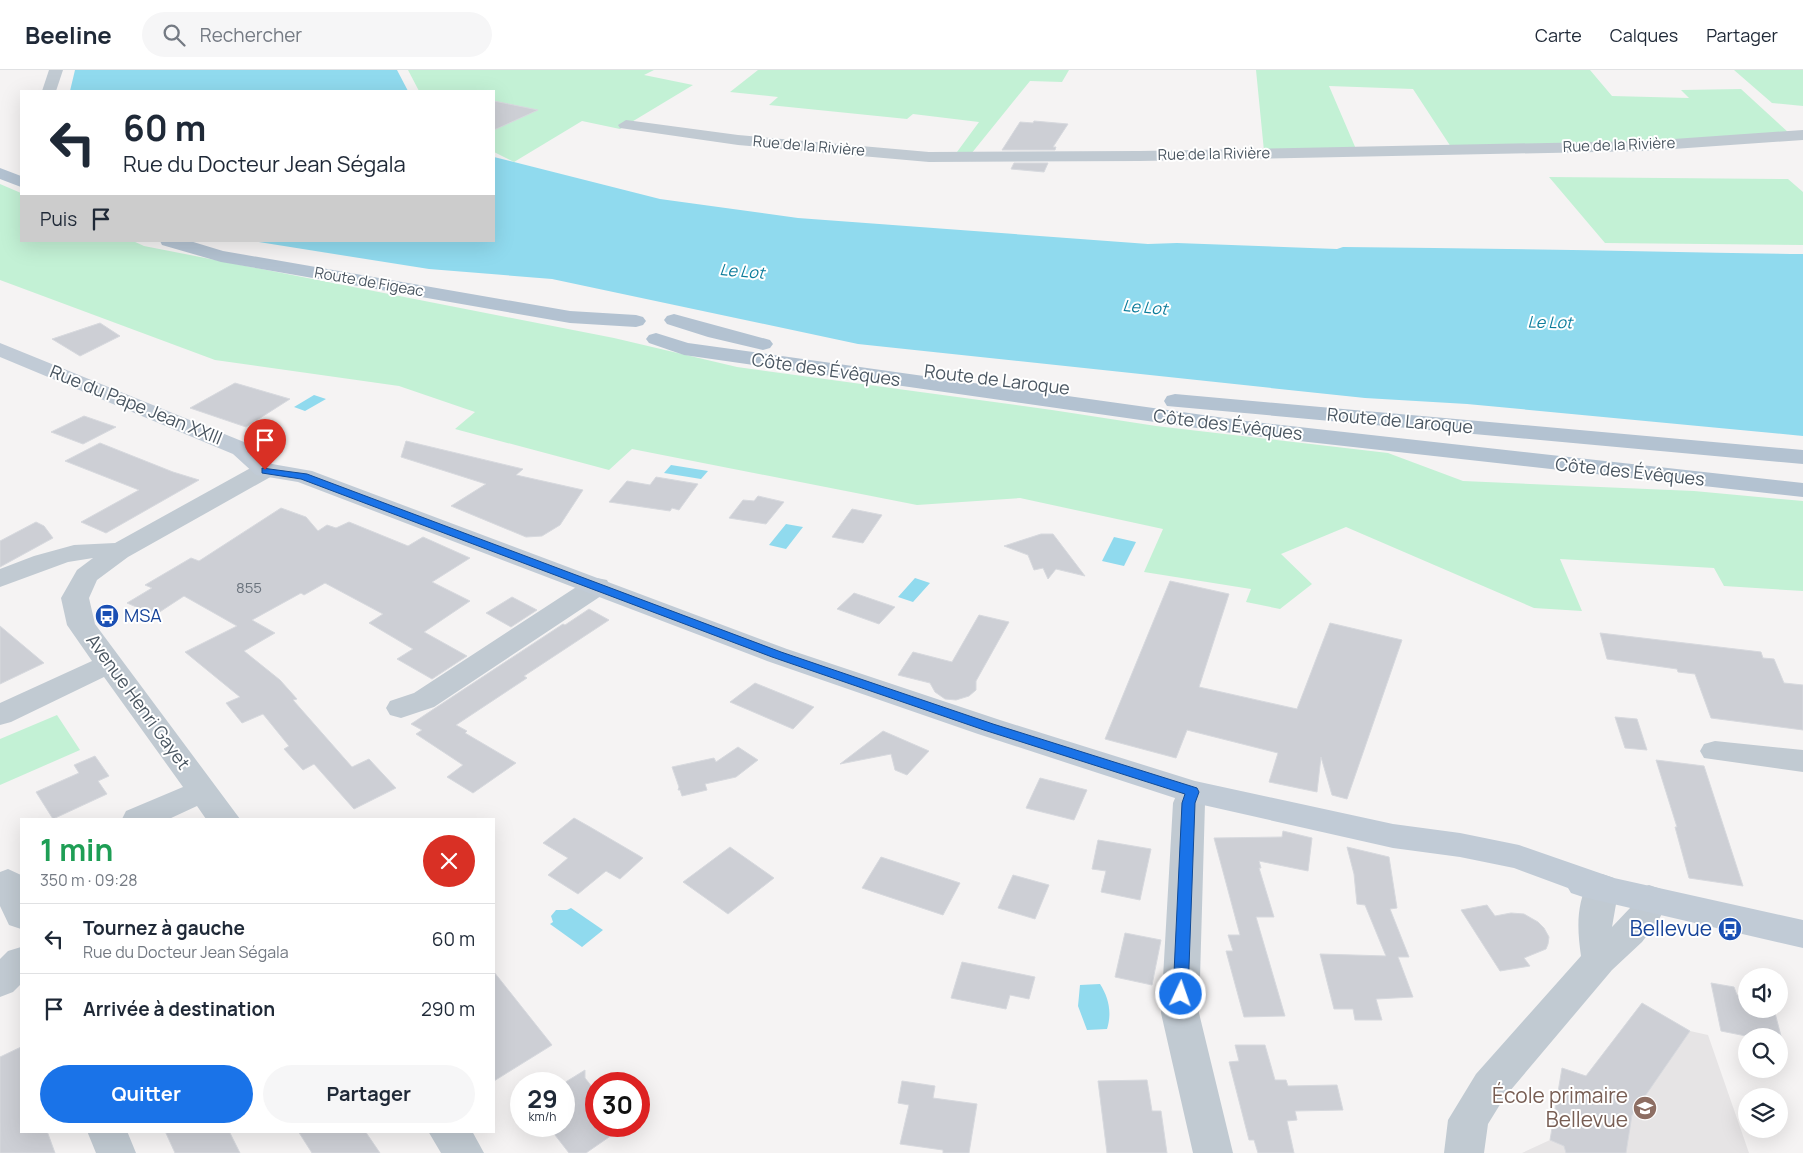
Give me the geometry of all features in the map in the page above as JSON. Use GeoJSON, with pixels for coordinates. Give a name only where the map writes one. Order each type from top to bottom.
{"type":"FeatureCollection","features":[{"type":"Feature","properties":{"kind":"main road"},"geometry":{"type":"LineString","coordinates":[[0,172],[20,182]]}},
{"type":"Feature","properties":{"kind":"main road","name":"Route de Figeac"},"geometry":{"type":"LineString","coordinates":[[172,242],[221,256],[633,327],[652,317],[668,331]]}},
{"type":"Feature","properties":{"kind":"main road","name":"Route de Laroque"},"geometry":{"type":"LineString","coordinates":[[668,331],[754,350],[848,360],[1000,382],[1213,405],[1803,457]]}},
{"type":"Feature","properties":{"kind":"main road","name":"Côte des Évêques"},"geometry":{"type":"LineString","coordinates":[[668,331],[684,349],[1087,408],[1443,451],[1803,490]]}},
{"type":"Feature","properties":{"kind":"street"},"geometry":{"type":"LineString","coordinates":[[49,90],[56,70]]}},
{"type":"Feature","properties":{"kind":"street","name":"Rue de la Rivière"},"geometry":{"type":"LineString","coordinates":[[626,125],[740,140],[929,156],[1140,156],[1645,146],[1803,135]]}},
{"type":"Feature","properties":{"kind":"street","name":"Rue du Pape Jean XXIII"},"geometry":{"type":"LineString","coordinates":[[0,349],[241,448],[265,470]]}},
{"type":"Feature","properties":{"kind":"street"},"geometry":{"type":"LineString","coordinates":[[265,470],[303,476],[786,658],[989,727],[1192,792],[1394,836],[1517,875],[1602,887],[1803,934]]}},
{"type":"Feature","properties":{"kind":"street","name":"Avenue Henri Gayet"},"geometry":{"type":"LineString","coordinates":[[223,818],[81,625],[75,598],[86,576],[119,550],[265,470]]}},
{"type":"Feature","properties":{"kind":"street"},"geometry":{"type":"LineString","coordinates":[[0,579],[80,551],[119,550]]}},
{"type":"Feature","properties":{"kind":"street"},"geometry":{"type":"LineString","coordinates":[[401,708],[424,700],[597,586]]}},
{"type":"Feature","properties":{"kind":"street"},"geometry":{"type":"LineString","coordinates":[[0,715],[71,680],[110,664]]}},
{"type":"Feature","properties":{"kind":"street"},"geometry":{"type":"LineString","coordinates":[[1715,751],[1803,761]]}},
{"type":"Feature","properties":{"kind":"street"},"geometry":{"type":"LineString","coordinates":[[140,818],[203,791]]}},
{"type":"Feature","properties":{"kind":"street"},"geometry":{"type":"LineString","coordinates":[[1192,792],[1189,803],[1180,1013],[1212,1153]]}},
{"type":"Feature","properties":{"kind":"street"},"geometry":{"type":"LineString","coordinates":[[10,880],[20,913]]}},
{"type":"Feature","properties":{"kind":"street"},"geometry":{"type":"LineString","coordinates":[[1599,960],[1594,923],[1602,887]]}},
{"type":"Feature","properties":{"kind":"street"},"geometry":{"type":"LineString","coordinates":[[1464,1153],[1468,1120],[1490,1086],[1599,960],[1630,932],[1646,912],[1649,898]]}},
{"type":"Feature","properties":{"kind":"street"},"geometry":{"type":"LineString","coordinates":[[0,982],[20,962]]}},
{"type":"Feature","properties":{"kind":"street"},"geometry":{"type":"LineString","coordinates":[[108,1133],[116,1153]]}},
{"type":"Feature","properties":{"kind":"street"},"geometry":{"type":"LineString","coordinates":[[449,1133],[464,1153]]}},
{"type":"Feature","properties":{"kind":"shaded area","name":"École primaire Bellevue"},"geometry":{"type":"Polygon","coordinates":[[[1642,1003],[1690,1031],[1708,1035],[1738,1121],[1738,1138],[1744,1138],[1749,1153],[1522,1153],[1550,1140],[1586,1076],[1642,1003]]]}},
{"type":"Feature","properties":{"kind":"green space"},"geometry":{"type":"Polygon","coordinates":[[[408,70],[654,70],[644,75],[693,85],[620,129],[582,121],[514,162],[495,152],[495,90],[418,90],[408,70]]]}},
{"type":"Feature","properties":{"kind":"green space"},"geometry":{"type":"Polygon","coordinates":[[[758,70],[1069,70],[1062,82],[1030,81],[971,154],[957,152],[979,122],[913,114],[907,119],[769,105],[778,97],[730,92],[758,70]]]}},
{"type":"Feature","properties":{"kind":"green space"},"geometry":{"type":"Polygon","coordinates":[[[1256,70],[1590,70],[1612,96],[1689,98],[1681,90],[1741,89],[1789,133],[1629,143],[1451,147],[1413,89],[1329,86],[1356,149],[1264,151],[1256,70]]]}},
{"type":"Feature","properties":{"kind":"green space"},"geometry":{"type":"Polygon","coordinates":[[[1734,70],[1803,70],[1803,106],[1772,103],[1734,70]]]}},
{"type":"Feature","properties":{"kind":"green space"},"geometry":{"type":"Polygon","coordinates":[[[1549,177],[1788,179],[1803,192],[1803,245],[1605,243],[1549,177]]]}},
{"type":"Feature","properties":{"kind":"green space"},"geometry":{"type":"Polygon","coordinates":[[[0,184],[20,193],[20,242],[135,242],[144,246],[614,338],[737,367],[1156,426],[1388,453],[1463,481],[1694,491],[1803,501],[1803,591],[1724,586],[1714,568],[1560,559],[1582,611],[1534,608],[1346,527],[1281,554],[1312,584],[1280,609],[1246,602],[1251,589],[1144,572],[1163,529],[1020,498],[917,505],[632,449],[609,470],[455,429],[475,412],[399,386],[215,360],[0,280],[0,184]]]}},
{"type":"Feature","properties":{"kind":"green space"},"geometry":{"type":"Polygon","coordinates":[[[57,715],[80,750],[0,785],[0,739],[57,715]]]}},
{"type":"Feature","properties":{"kind":"water"},"geometry":{"type":"Polygon","coordinates":[[[75,70],[397,70],[407,90],[70,90],[75,70]]]}},
{"type":"Feature","properties":{"kind":"water","name":"Le Lot"},"geometry":{"type":"Polygon","coordinates":[[[495,157],[660,199],[798,218],[1148,244],[1177,243],[1337,249],[1343,247],[1803,254],[1803,436],[1467,404],[1365,398],[858,344],[552,279],[429,269],[258,242],[495,242],[495,157]]]}},
{"type":"Feature","properties":{"kind":"water"},"geometry":{"type":"Polygon","coordinates":[[[314,395],[326,399],[305,411],[294,407],[314,395]]]}},
{"type":"Feature","properties":{"kind":"water"},"geometry":{"type":"Polygon","coordinates":[[[671,465],[708,471],[701,479],[664,473],[671,465]]]}},
{"type":"Feature","properties":{"kind":"water"},"geometry":{"type":"Polygon","coordinates":[[[786,524],[803,527],[786,549],[769,545],[786,524]]]}},
{"type":"Feature","properties":{"kind":"water"},"geometry":{"type":"Polygon","coordinates":[[[1114,537],[1136,542],[1124,566],[1102,561],[1114,537]]]}},
{"type":"Feature","properties":{"kind":"water"},"geometry":{"type":"Polygon","coordinates":[[[915,578],[930,583],[913,602],[898,597],[915,578]]]}},
{"type":"Feature","properties":{"kind":"water"},"geometry":{"type":"Polygon","coordinates":[[[571,908],[603,930],[582,947],[550,924],[553,922],[551,916],[556,910],[571,908]]]}},
{"type":"Feature","properties":{"kind":"water"},"geometry":{"type":"Polygon","coordinates":[[[1100,984],[1109,1006],[1107,1029],[1087,1030],[1078,1006],[1080,985],[1100,984]]]}},
{"type":"Feature","properties":{"kind":"building"},"geometry":{"type":"Polygon","coordinates":[[[495,101],[538,110],[495,130],[495,101]]]}},
{"type":"Feature","properties":{"kind":"building"},"geometry":{"type":"Polygon","coordinates":[[[1034,121],[1068,124],[1053,147],[1056,147],[1055,150],[1002,150],[1020,122],[1033,123],[1034,121]]]}},
{"type":"Feature","properties":{"kind":"building"},"geometry":{"type":"Polygon","coordinates":[[[1014,163],[1048,163],[1044,172],[1011,169],[1014,163]]]}},
{"type":"Feature","properties":{"kind":"building"},"geometry":{"type":"Polygon","coordinates":[[[100,323],[120,336],[80,356],[52,339],[100,323]]]}},
{"type":"Feature","properties":{"kind":"building"},"geometry":{"type":"Polygon","coordinates":[[[235,383],[290,399],[246,427],[190,408],[235,383]]]}},
{"type":"Feature","properties":{"kind":"building"},"geometry":{"type":"Polygon","coordinates":[[[84,416],[116,427],[83,444],[51,432],[84,416]]]}},
{"type":"Feature","properties":{"kind":"building"},"geometry":{"type":"Polygon","coordinates":[[[406,441],[523,469],[516,475],[583,490],[560,525],[542,536],[526,537],[451,506],[486,484],[401,457],[406,441]]]}},
{"type":"Feature","properties":{"kind":"building"},"geometry":{"type":"Polygon","coordinates":[[[100,443],[173,472],[199,480],[106,533],[81,522],[139,490],[65,461],[100,443]]]}},
{"type":"Feature","properties":{"kind":"building"},"geometry":{"type":"Polygon","coordinates":[[[656,477],[698,484],[679,510],[672,508],[670,511],[609,502],[627,481],[650,485],[656,477]]]}},
{"type":"Feature","properties":{"kind":"building"},"geometry":{"type":"Polygon","coordinates":[[[758,496],[784,502],[766,524],[729,518],[743,500],[754,501],[758,496]]]}},
{"type":"Feature","properties":{"kind":"building"},"geometry":{"type":"Polygon","coordinates":[[[281,508],[306,517],[318,531],[327,525],[336,528],[349,522],[408,546],[423,537],[470,558],[432,582],[470,601],[424,632],[467,656],[432,679],[397,659],[413,649],[369,623],[383,614],[325,583],[304,595],[301,593],[252,620],[275,633],[244,651],[280,680],[297,699],[293,700],[352,767],[369,759],[396,788],[354,809],[314,764],[303,770],[284,749],[289,746],[263,714],[242,723],[226,703],[240,697],[185,652],[237,626],[184,596],[155,615],[127,603],[152,588],[145,585],[191,558],[199,561],[281,508]]]}},
{"type":"Feature","properties":{"kind":"building"},"geometry":{"type":"Polygon","coordinates":[[[852,509],[882,515],[863,543],[832,537],[852,509]]]}},
{"type":"Feature","properties":{"kind":"building"},"geometry":{"type":"Polygon","coordinates":[[[36,522],[44,526],[53,538],[0,567],[0,541],[36,522]]]}},
{"type":"Feature","properties":{"kind":"building"},"geometry":{"type":"Polygon","coordinates":[[[1041,534],[1053,534],[1085,576],[1056,569],[1048,579],[1043,568],[1034,570],[1028,555],[1004,546],[1041,534]]]}},
{"type":"Feature","properties":{"kind":"building"},"geometry":{"type":"Polygon","coordinates":[[[1170,581],[1229,594],[1199,687],[1297,709],[1330,623],[1402,640],[1347,799],[1332,795],[1321,757],[1317,792],[1269,782],[1278,753],[1187,730],[1176,758],[1105,739],[1170,581]]]}},
{"type":"Feature","properties":{"kind":"building"},"geometry":{"type":"Polygon","coordinates":[[[854,593],[895,607],[879,624],[837,609],[854,593]]]}},
{"type":"Feature","properties":{"kind":"building"},"geometry":{"type":"Polygon","coordinates":[[[512,597],[537,610],[511,627],[486,613],[512,597]]]}},
{"type":"Feature","properties":{"kind":"building"},"geometry":{"type":"Polygon","coordinates":[[[589,609],[609,620],[524,676],[527,678],[456,725],[467,731],[465,733],[516,763],[473,793],[447,777],[463,765],[416,734],[422,730],[411,724],[563,624],[565,625],[589,609]]]}},
{"type":"Feature","properties":{"kind":"building"},"geometry":{"type":"Polygon","coordinates":[[[979,615],[1009,622],[976,681],[976,690],[969,696],[956,700],[945,699],[935,692],[930,683],[898,675],[913,652],[952,662],[979,615]]]}},
{"type":"Feature","properties":{"kind":"building"},"geometry":{"type":"Polygon","coordinates":[[[0,626],[44,663],[0,684],[0,626]]]}},
{"type":"Feature","properties":{"kind":"building"},"geometry":{"type":"Polygon","coordinates":[[[1600,633],[1761,652],[1763,658],[1774,659],[1784,683],[1803,685],[1803,730],[1711,718],[1695,674],[1678,672],[1677,669],[1607,659],[1600,633]]]}},
{"type":"Feature","properties":{"kind":"building"},"geometry":{"type":"Polygon","coordinates":[[[755,683],[814,707],[793,729],[730,702],[755,683]]]}},
{"type":"Feature","properties":{"kind":"building"},"geometry":{"type":"Polygon","coordinates":[[[1615,717],[1637,719],[1647,750],[1625,748],[1615,717]]]}},
{"type":"Feature","properties":{"kind":"building"},"geometry":{"type":"Polygon","coordinates":[[[883,731],[929,751],[907,775],[895,770],[891,754],[840,764],[883,731]]]}},
{"type":"Feature","properties":{"kind":"building"},"geometry":{"type":"Polygon","coordinates":[[[738,747],[758,760],[736,777],[705,784],[707,790],[682,796],[680,790],[678,790],[679,787],[672,767],[714,758],[716,762],[738,747]]]}},
{"type":"Feature","properties":{"kind":"building"},"geometry":{"type":"Polygon","coordinates":[[[95,756],[109,776],[98,781],[107,794],[52,818],[36,792],[79,773],[74,765],[95,756]]]}},
{"type":"Feature","properties":{"kind":"building"},"geometry":{"type":"Polygon","coordinates":[[[1656,760],[1704,766],[1743,886],[1689,878],[1675,827],[1677,827],[1656,760]]]}},
{"type":"Feature","properties":{"kind":"building"},"geometry":{"type":"Polygon","coordinates":[[[1040,778],[1087,790],[1074,820],[1026,808],[1040,778]]]}},
{"type":"Feature","properties":{"kind":"building"},"geometry":{"type":"Polygon","coordinates":[[[574,818],[643,858],[620,879],[606,871],[578,894],[548,875],[568,858],[543,843],[574,818]]]}},
{"type":"Feature","properties":{"kind":"building"},"geometry":{"type":"Polygon","coordinates":[[[1283,831],[1312,838],[1308,871],[1259,861],[1261,868],[1259,868],[1274,917],[1256,917],[1285,1016],[1244,1017],[1226,951],[1233,951],[1228,935],[1240,935],[1214,838],[1282,837],[1283,831]]]}},
{"type":"Feature","properties":{"kind":"building"},"geometry":{"type":"Polygon","coordinates":[[[1098,840],[1151,849],[1140,900],[1101,892],[1106,871],[1092,869],[1098,840]]]}},
{"type":"Feature","properties":{"kind":"building"},"geometry":{"type":"Polygon","coordinates":[[[730,847],[774,878],[728,914],[683,882],[730,847]]]}},
{"type":"Feature","properties":{"kind":"building"},"geometry":{"type":"Polygon","coordinates":[[[1347,847],[1389,857],[1397,908],[1390,909],[1409,957],[1398,957],[1413,997],[1376,999],[1382,1020],[1355,1020],[1353,1009],[1334,1009],[1320,954],[1386,956],[1365,905],[1357,904],[1354,874],[1347,847]]]}},
{"type":"Feature","properties":{"kind":"building"},"geometry":{"type":"Polygon","coordinates":[[[881,857],[960,883],[943,915],[862,888],[881,857]]]}},
{"type":"Feature","properties":{"kind":"building"},"geometry":{"type":"Polygon","coordinates":[[[1013,875],[1049,885],[1035,919],[998,908],[1013,875]]]}},
{"type":"Feature","properties":{"kind":"building"},"geometry":{"type":"Polygon","coordinates":[[[1487,905],[1495,916],[1511,913],[1524,914],[1544,928],[1549,937],[1548,944],[1546,949],[1524,958],[1530,966],[1500,971],[1461,910],[1487,905]]]}},
{"type":"Feature","properties":{"kind":"building"},"geometry":{"type":"Polygon","coordinates":[[[1125,933],[1161,940],[1152,985],[1115,977],[1125,933]]]}},
{"type":"Feature","properties":{"kind":"building"},"geometry":{"type":"Polygon","coordinates":[[[962,962],[1035,977],[1029,999],[1010,995],[1006,1009],[951,998],[962,962]]]}},
{"type":"Feature","properties":{"kind":"building"},"geometry":{"type":"Polygon","coordinates":[[[495,973],[552,1045],[495,1080],[495,973]]]}},
{"type":"Feature","properties":{"kind":"building"},"geometry":{"type":"Polygon","coordinates":[[[1711,983],[1734,987],[1738,995],[1738,1018],[1776,1018],[1779,1028],[1738,1028],[1738,1034],[1721,1031],[1711,983]]]}},
{"type":"Feature","properties":{"kind":"building"},"geometry":{"type":"Polygon","coordinates":[[[1642,1003],[1690,1031],[1632,1115],[1626,1153],[1566,1153],[1564,1146],[1550,1140],[1562,1068],[1586,1076],[1642,1003]]]}},
{"type":"Feature","properties":{"kind":"building"},"geometry":{"type":"Polygon","coordinates":[[[1235,1045],[1265,1045],[1275,1080],[1286,1080],[1288,1086],[1337,1085],[1343,1110],[1295,1111],[1297,1120],[1287,1121],[1294,1153],[1258,1153],[1254,1140],[1249,1140],[1229,1062],[1239,1061],[1235,1045]]]}},
{"type":"Feature","properties":{"kind":"building"},"geometry":{"type":"Polygon","coordinates":[[[20,1047],[20,1133],[48,1133],[55,1153],[0,1153],[0,1057],[20,1047]]]}},
{"type":"Feature","properties":{"kind":"building"},"geometry":{"type":"Polygon","coordinates":[[[585,1070],[585,1137],[609,1137],[586,1153],[569,1153],[557,1137],[575,1137],[575,1076],[585,1070]]]}},
{"type":"Feature","properties":{"kind":"building"},"geometry":{"type":"Polygon","coordinates":[[[1147,1080],[1152,1111],[1161,1111],[1167,1153],[1107,1153],[1098,1081],[1147,1080]]]}},
{"type":"Feature","properties":{"kind":"building"},"geometry":{"type":"Polygon","coordinates":[[[902,1081],[935,1086],[933,1098],[977,1104],[969,1153],[943,1153],[943,1150],[900,1144],[909,1105],[898,1103],[902,1081]]]}},
{"type":"Feature","properties":{"kind":"building"},"geometry":{"type":"Polygon","coordinates":[[[166,1133],[230,1133],[240,1153],[175,1153],[166,1133]]]}},
{"type":"Feature","properties":{"kind":"building"},"geometry":{"type":"Polygon","coordinates":[[[299,1133],[366,1133],[380,1153],[312,1153],[299,1133]]]}},
{"type":"Feature","properties":{"kind":"place","name":"MSA"},"geometry":{"type":"Point","coordinates":[107,616]}},
{"type":"Feature","properties":{"kind":"place","name":"Bellevue"},"geometry":{"type":"Point","coordinates":[1730,929]}},
{"type":"Feature","properties":{"kind":"place","name":"École primaire Bellevue"},"geometry":{"type":"Point","coordinates":[1645,1108]}},
{"type":"Feature","properties":{"kind":"route"},"geometry":{"type":"LineString","coordinates":[[265,470],[303,476],[777,654],[989,727],[1192,792],[1189,803],[1181,994]]}}]}
